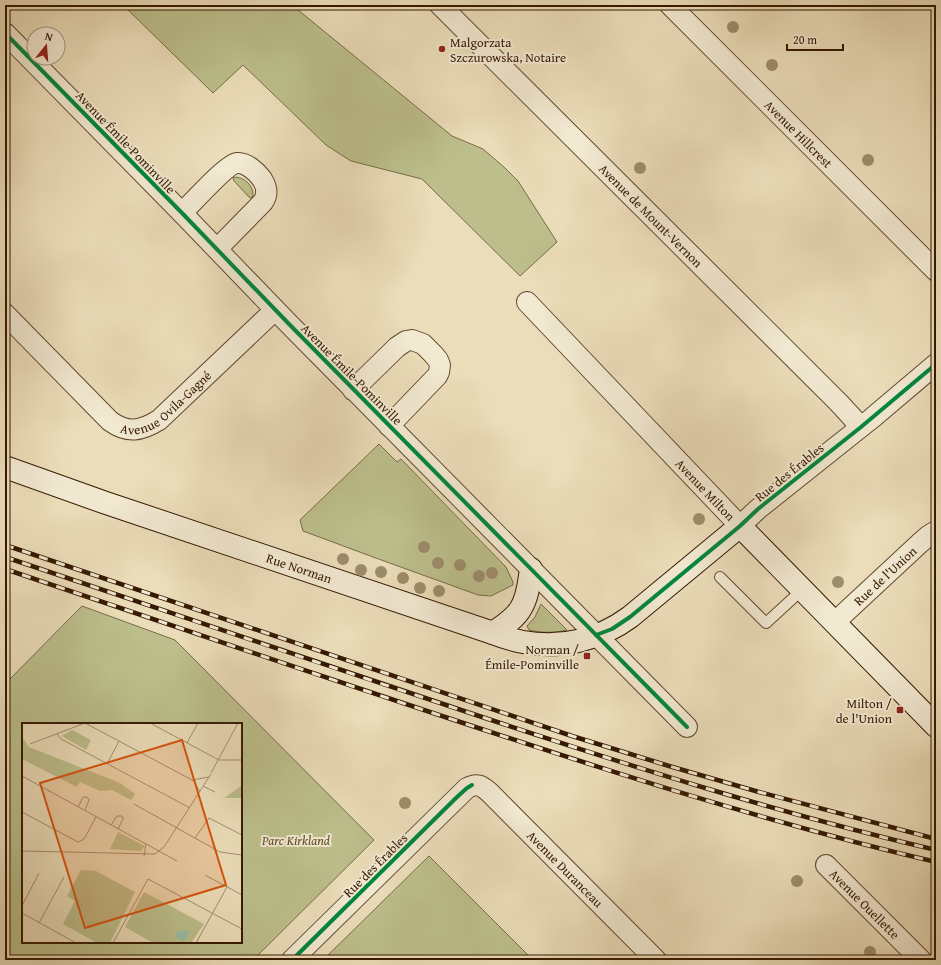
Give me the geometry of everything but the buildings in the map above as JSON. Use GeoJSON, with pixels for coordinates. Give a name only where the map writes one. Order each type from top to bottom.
{"type":"FeatureCollection","features":[{"type":"Feature","properties":{"kind":"street","name":"Avenue de Mount-Vernon"},"geometry":{"type":"LineString","coordinates":[[441,5],[861,427]]}},
{"type":"Feature","properties":{"kind":"street","name":"Avenue Hillcrest"},"geometry":{"type":"LineString","coordinates":[[670,5],[933,265]]}},
{"type":"Feature","properties":{"kind":"street","name":"Avenue Émile-Pominville"},"geometry":{"type":"LineString","coordinates":[[5,33],[353,390],[687,727]]}},
{"type":"Feature","properties":{"kind":"street"},"geometry":{"type":"LineString","coordinates":[[182,213],[232,164],[245,164],[257,173],[265,185],[267,192],[266,198],[218,250]]}},
{"type":"Feature","properties":{"kind":"street","name":"Avenue Milton"},"geometry":{"type":"LineString","coordinates":[[527,302],[740,526],[936,726]]}},
{"type":"Feature","properties":{"kind":"street","name":"Avenue Ovila-Gagné"},"geometry":{"type":"LineString","coordinates":[[5,314],[110,421],[122,428],[137,430],[159,420],[275,310]]}},
{"type":"Feature","properties":{"kind":"street"},"geometry":{"type":"LineString","coordinates":[[353,390],[396,347],[402,343],[412,340],[423,344],[428,349],[438,360],[440,365],[439,372],[434,380],[389,426]]}},
{"type":"Feature","properties":{"kind":"street","name":"Rue des Érables"},"geometry":{"type":"LineString","coordinates":[[596,636],[612,629],[630,617],[936,364]]}},
{"type":"Feature","properties":{"kind":"street","name":"Rue Norman"},"geometry":{"type":"LineString","coordinates":[[5,468],[493,634],[522,642],[550,645],[572,643],[596,636]]}},
{"type":"Feature","properties":{"kind":"street","name":"Rue de l'Union"},"geometry":{"type":"LineString","coordinates":[[835,622],[920,543],[936,531]]}},
{"type":"Feature","properties":{"kind":"street"},"geometry":{"type":"LineString","coordinates":[[493,634],[521,609],[526,596],[531,569]]}},
{"type":"Feature","properties":{"kind":"street","name":"Avenue Duranceau"},"geometry":{"type":"LineString","coordinates":[[472,785],[476,784],[481,786],[489,792],[656,960]]}},
{"type":"Feature","properties":{"kind":"street","name":"Rue des Érables"},"geometry":{"type":"LineString","coordinates":[[292,960],[457,797],[472,785]]}},
{"type":"Feature","properties":{"kind":"street","name":"Avenue Ouellette"},"geometry":{"type":"LineString","coordinates":[[826,865],[921,960]]}},
{"type":"Feature","properties":{"kind":"lane"},"geometry":{"type":"LineString","coordinates":[[720,577],[766,623],[803,589]]}},
{"type":"Feature","properties":{"kind":"green space"},"geometry":{"type":"Polygon","coordinates":[[[123,5],[292,5],[452,136],[483,149],[505,168],[518,181],[557,242],[520,276],[422,179],[351,161],[326,145],[243,65],[213,93],[123,5]]]}},
{"type":"Feature","properties":{"kind":"green space"},"geometry":{"type":"Polygon","coordinates":[[[234,177],[245,180],[248,183],[252,189],[253,197],[249,197],[234,181],[234,177]]]}},
{"type":"Feature","properties":{"kind":"green space"},"geometry":{"type":"Polygon","coordinates":[[[379,444],[397,462],[401,459],[506,567],[513,585],[491,596],[478,595],[303,531],[300,520],[379,444]]]}},
{"type":"Feature","properties":{"kind":"green space"},"geometry":{"type":"Polygon","coordinates":[[[541,604],[567,630],[558,632],[538,632],[529,630],[527,626],[535,617],[541,604]]]}},
{"type":"Feature","properties":{"kind":"green space","name":"Parc Kirkland"},"geometry":{"type":"Polygon","coordinates":[[[82,606],[175,640],[374,840],[253,960],[5,960],[5,684],[82,606]]]}},
{"type":"Feature","properties":{"kind":"green space"},"geometry":{"type":"Polygon","coordinates":[[[429,856],[533,960],[323,960],[429,856]]]}},
{"type":"Feature","properties":{"kind":"railway"},"geometry":{"type":"LineString","coordinates":[[5,545],[572,736],[759,792],[936,839]]}},
{"type":"Feature","properties":{"kind":"railway"},"geometry":{"type":"LineString","coordinates":[[5,557],[536,735],[649,771],[820,821],[936,850]]}},
{"type":"Feature","properties":{"kind":"railway"},"geometry":{"type":"LineString","coordinates":[[5,569],[387,698],[626,776],[749,813],[874,847],[936,862]]}},
{"type":"Feature","properties":{"kind":"cycle path"},"geometry":{"type":"LineString","coordinates":[[5,33],[288,323],[687,727]]}},
{"type":"Feature","properties":{"kind":"cycle path"},"geometry":{"type":"LineString","coordinates":[[596,635],[612,629],[630,617],[740,526],[758,509],[861,427],[936,364]]}},
{"type":"Feature","properties":{"kind":"cycle path"},"geometry":{"type":"LineString","coordinates":[[292,960],[457,797],[472,785]]}},
{"type":"Feature","properties":{"kind":"place","name":"Malgorzata Szczurowska, Notaire"},"geometry":{"type":"Point","coordinates":[442,49]}},
{"type":"Feature","properties":{"kind":"place","name":"Norman / Émile-Pominville"},"geometry":{"type":"Point","coordinates":[587,656]}},
{"type":"Feature","properties":{"kind":"place","name":"Milton / de l'Union"},"geometry":{"type":"Point","coordinates":[900,710]}}]}
